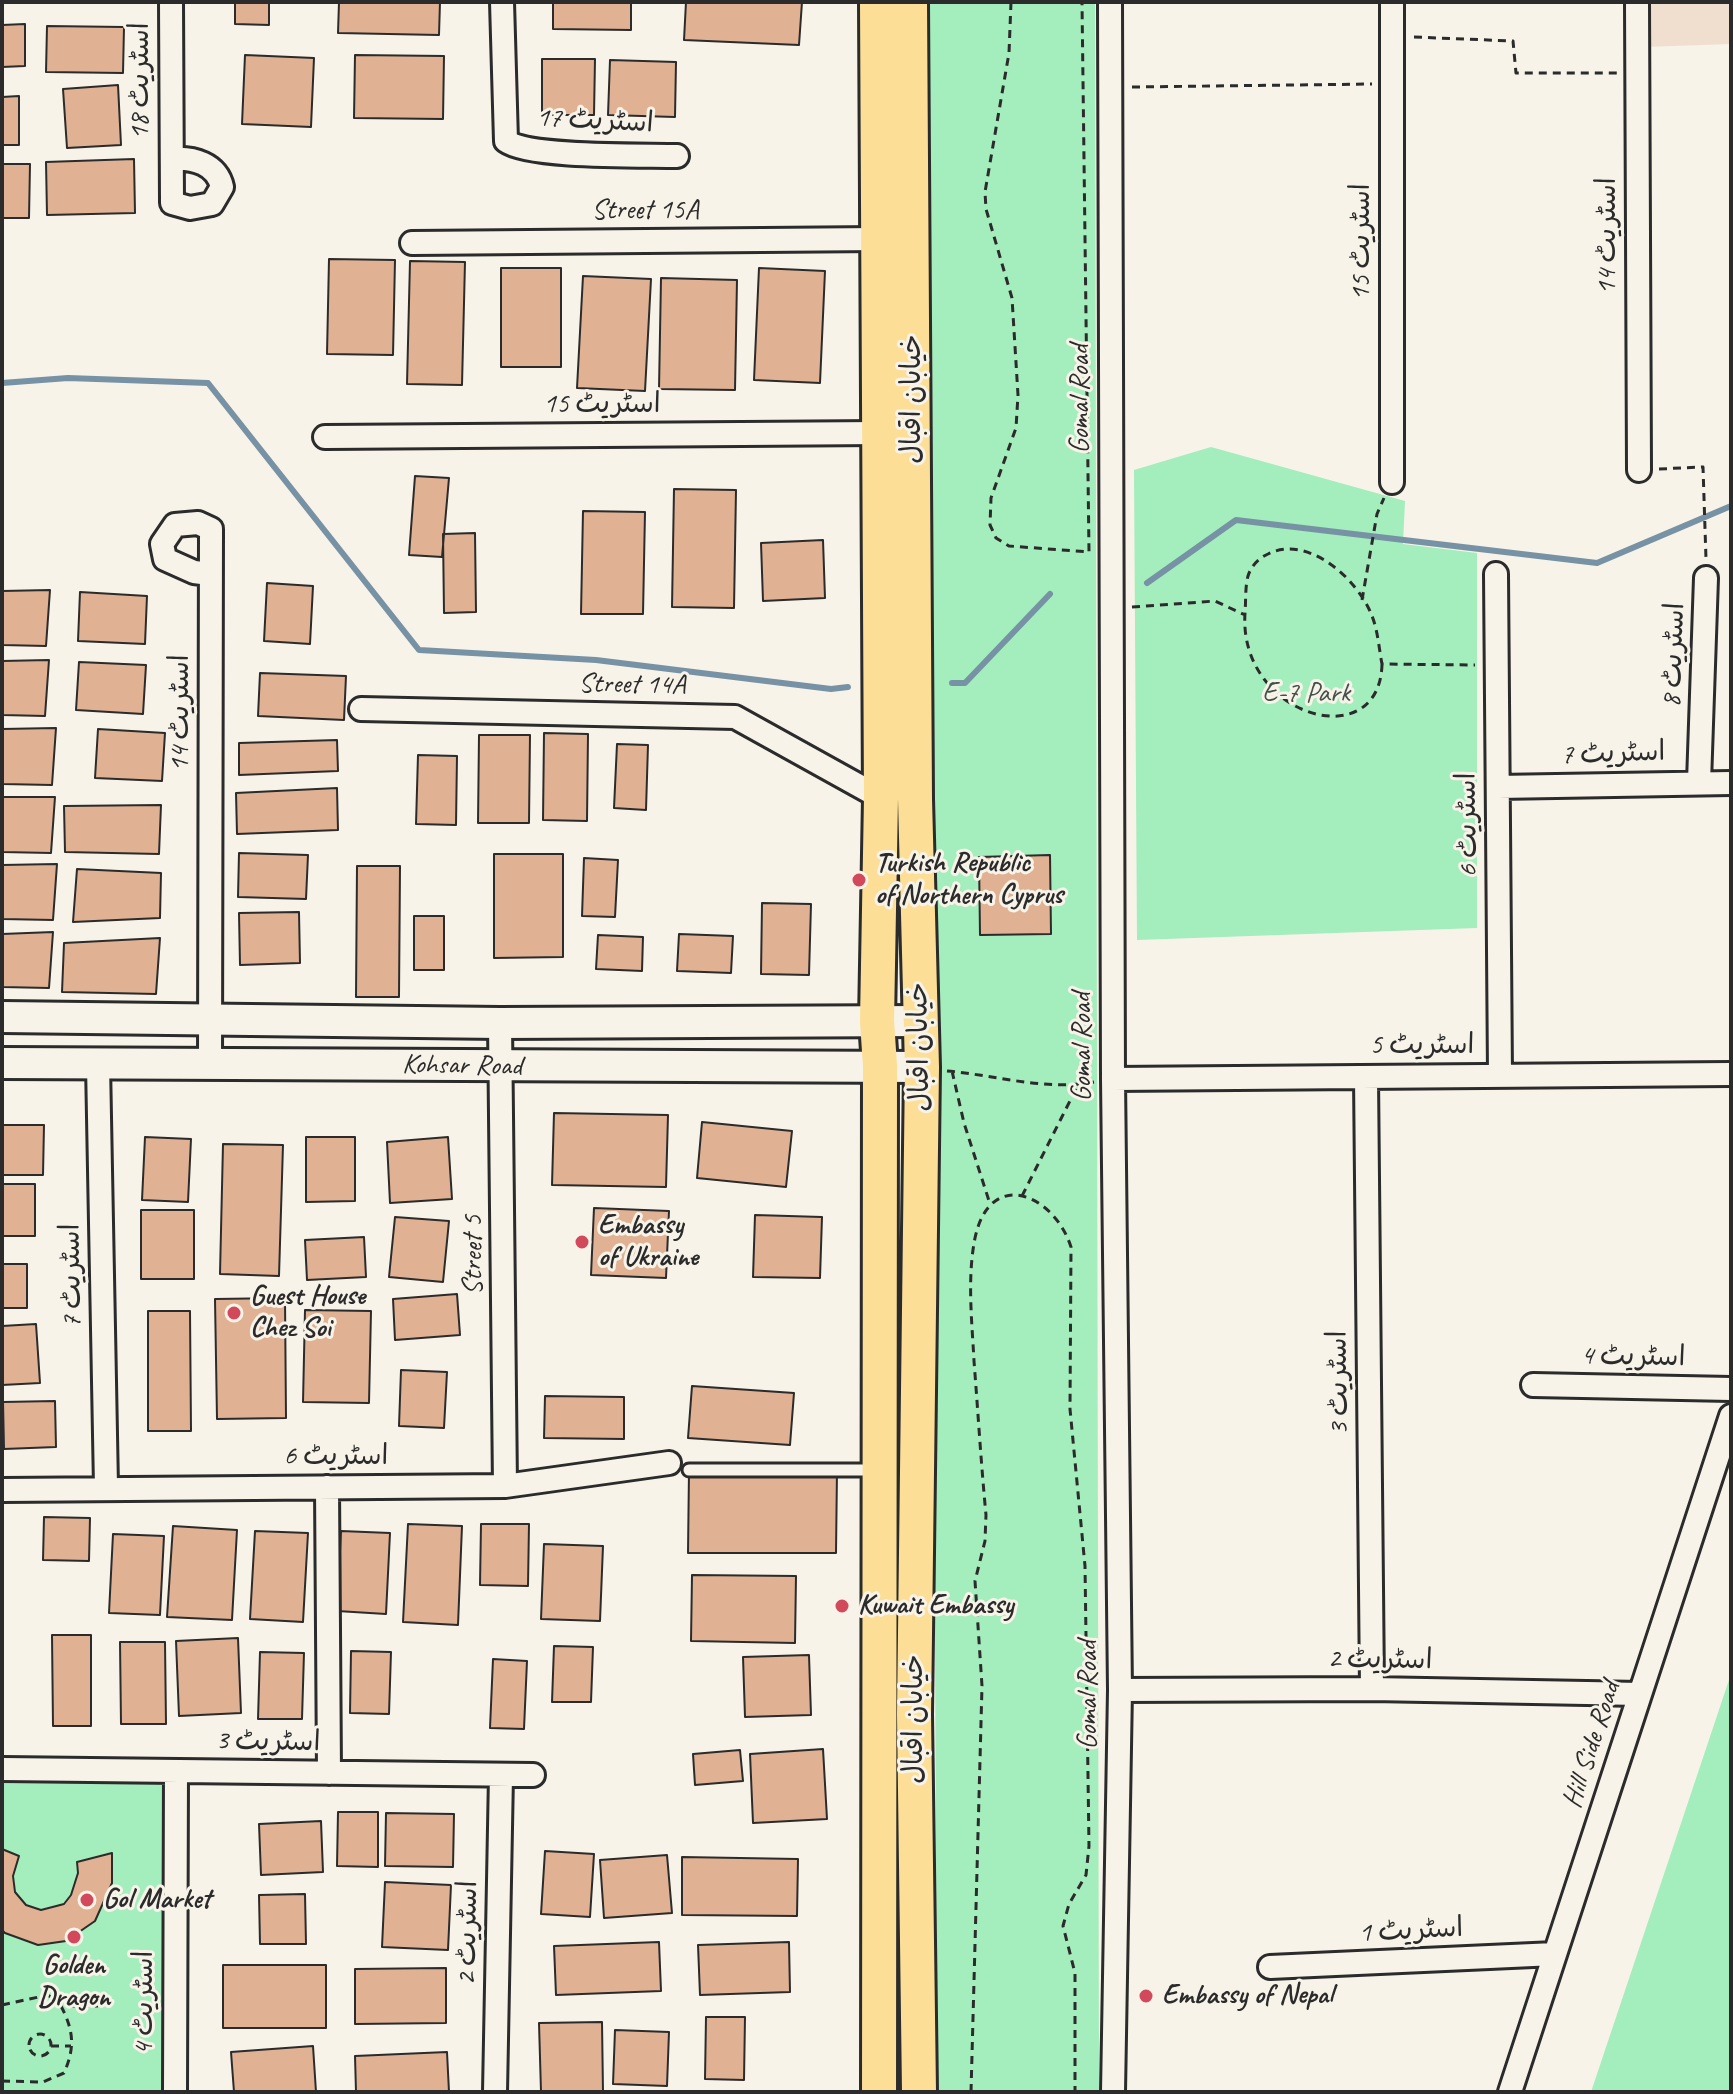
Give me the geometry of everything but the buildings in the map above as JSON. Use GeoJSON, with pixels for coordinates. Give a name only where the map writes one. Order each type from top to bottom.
{"type":"FeatureCollection","features":[{"type":"Feature","properties":{"kind":"main road","name":"خیابان اقبال"},"geometry":{"type":"LineString","coordinates":[[877,2],[881,798],[877,1021],[880,1066],[879,2092]]}},
{"type":"Feature","properties":{"kind":"main road","name":"خیابان اقبال"},"geometry":{"type":"LineString","coordinates":[[910,2],[915,799],[921,1021],[937,1069],[914,1714],[919,2092]]}},
{"type":"Feature","properties":{"kind":"street","name":"اسٹریٹ 18"},"geometry":{"type":"LineString","coordinates":[[171,2],[172,159]]}},
{"type":"Feature","properties":{"kind":"street","name":"اسٹریٹ 17"},"geometry":{"type":"LineString","coordinates":[[502,2],[506,141],[511,145],[547,150],[677,156]]}},
{"type":"Feature","properties":{"kind":"street","name":"Gomal Road"},"geometry":{"type":"LineString","coordinates":[[1110,2],[1113,1079],[1120,1690],[1113,2092]]}},
{"type":"Feature","properties":{"kind":"street","name":"اسٹریٹ 15"},"geometry":{"type":"LineString","coordinates":[[1392,2],[1392,482]]}},
{"type":"Feature","properties":{"kind":"street","name":"اسٹریٹ 14"},"geometry":{"type":"LineString","coordinates":[[1637,2],[1639,470]]}},
{"type":"Feature","properties":{"kind":"street","name":"Street 15A"},"geometry":{"type":"LineString","coordinates":[[412,243],[879,239]]}},
{"type":"Feature","properties":{"kind":"street","name":"اسٹریٹ 15"},"geometry":{"type":"LineString","coordinates":[[325,437],[880,433]]}},
{"type":"Feature","properties":{"kind":"street","name":"اسٹریٹ 14"},"geometry":{"type":"LineString","coordinates":[[210,574],[186,569],[165,559],[162,544],[175,525],[198,523],[211,529],[211,1021]]}},
{"type":"Feature","properties":{"kind":"street","name":"اسٹریٹ 6"},"geometry":{"type":"LineString","coordinates":[[1496,574],[1500,1075]]}},
{"type":"Feature","properties":{"kind":"street","name":"اسٹریٹ 8"},"geometry":{"type":"LineString","coordinates":[[1699,782],[1706,578]]}},
{"type":"Feature","properties":{"kind":"street","name":"Street 14A"},"geometry":{"type":"LineString","coordinates":[[361,709],[735,717],[881,798]]}},
{"type":"Feature","properties":{"kind":"street","name":"اسٹریٹ 7"},"geometry":{"type":"LineString","coordinates":[[1498,787],[1731,783]]}},
{"type":"Feature","properties":{"kind":"street","name":"Kohsar Road"},"geometry":{"type":"LineString","coordinates":[[2,1017],[500,1023],[921,1021]]}},
{"type":"Feature","properties":{"kind":"street"},"geometry":{"type":"LineString","coordinates":[[210,1064],[211,1021]]}},
{"type":"Feature","properties":{"kind":"street","name":"Street 5"},"geometry":{"type":"LineString","coordinates":[[500,1023],[503,1067],[505,1486]]}},
{"type":"Feature","properties":{"kind":"street","name":"Kohsar Road"},"geometry":{"type":"LineString","coordinates":[[2,1063],[880,1066],[937,1069]]}},
{"type":"Feature","properties":{"kind":"street","name":"اسٹریٹ 7"},"geometry":{"type":"LineString","coordinates":[[98,1064],[106,1487]]}},
{"type":"Feature","properties":{"kind":"street","name":"اسٹریٹ 5"},"geometry":{"type":"LineString","coordinates":[[1113,1079],[1731,1074]]}},
{"type":"Feature","properties":{"kind":"street","name":"اسٹریٹ 3"},"geometry":{"type":"LineString","coordinates":[[1366,1077],[1372,1689]]}},
{"type":"Feature","properties":{"kind":"street","name":"اسٹریٹ 4"},"geometry":{"type":"LineString","coordinates":[[1533,1385],[1731,1389]]}},
{"type":"Feature","properties":{"kind":"street","name":"Hill Side Road"},"geometry":{"type":"LineString","coordinates":[[1510,2092],[1731,1416]]}},
{"type":"Feature","properties":{"kind":"street","name":"اسٹریٹ 6"},"geometry":{"type":"LineString","coordinates":[[2,1490],[505,1486],[679,1466]]}},
{"type":"Feature","properties":{"kind":"street"},"geometry":{"type":"LineString","coordinates":[[327,1487],[329,1773]]}},
{"type":"Feature","properties":{"kind":"street","name":"اسٹریٹ 2"},"geometry":{"type":"LineString","coordinates":[[1120,1690],[1372,1689],[1640,1694]]}},
{"type":"Feature","properties":{"kind":"street","name":"اسٹریٹ 3"},"geometry":{"type":"LineString","coordinates":[[2,1769],[533,1775]]}},
{"type":"Feature","properties":{"kind":"street","name":"اسٹریٹ 4"},"geometry":{"type":"LineString","coordinates":[[175,2092],[176,1771]]}},
{"type":"Feature","properties":{"kind":"street","name":"اسٹریٹ 2"},"geometry":{"type":"LineString","coordinates":[[495,2092],[501,1775]]}},
{"type":"Feature","properties":{"kind":"street","name":"اسٹریٹ 1"},"geometry":{"type":"LineString","coordinates":[[1270,1967],[1555,1954]]}},
{"type":"Feature","properties":{"kind":"lane"},"geometry":{"type":"LineString","coordinates":[[679,1466],[880,1470]]}},
{"type":"Feature","properties":{"kind":"path"},"geometry":{"type":"LineString","coordinates":[[1011,2],[1009,53],[985,192],[986,209],[1012,298],[1018,395],[1016,428],[991,498],[990,525],[996,538],[1009,546],[1089,552],[1082,2]]}},
{"type":"Feature","properties":{"kind":"path"},"geometry":{"type":"LineString","coordinates":[[1392,36],[1513,41],[1516,73],[1637,73]]}},
{"type":"Feature","properties":{"kind":"path"},"geometry":{"type":"LineString","coordinates":[[1110,88],[1392,84]]}},
{"type":"Feature","properties":{"kind":"path"},"geometry":{"type":"LineString","coordinates":[[1639,470],[1703,467],[1706,578]]}},
{"type":"Feature","properties":{"kind":"path"},"geometry":{"type":"LineString","coordinates":[[1362,600],[1377,514]]}},
{"type":"Feature","properties":{"kind":"path"},"geometry":{"type":"LineString","coordinates":[[1293,546],[1323,558],[1362,600],[1372,616],[1382,664],[1377,689],[1362,709],[1343,716],[1308,711],[1277,696],[1263,680],[1246,640],[1248,576],[1254,564],[1264,556],[1293,546]]}},
{"type":"Feature","properties":{"kind":"path"},"geometry":{"type":"LineString","coordinates":[[1112,608],[1215,601],[1245,615]]}},
{"type":"Feature","properties":{"kind":"path"},"geometry":{"type":"LineString","coordinates":[[1382,664],[1495,664]]}},
{"type":"Feature","properties":{"kind":"path"},"geometry":{"type":"LineString","coordinates":[[990,1204],[964,1123],[937,1069],[967,1070],[987,1079],[1078,1085],[1113,1079]]}},
{"type":"Feature","properties":{"kind":"path"},"geometry":{"type":"LineString","coordinates":[[1022,1196],[1078,1085]]}},
{"type":"Feature","properties":{"kind":"path"},"geometry":{"type":"LineString","coordinates":[[971,2092],[982,1686],[975,1581],[985,1541],[986,1515],[972,1317],[973,1266],[975,1238],[990,1204],[1003,1196],[1022,1196],[1049,1208],[1065,1228],[1071,1247],[1070,1409],[1085,1566],[1089,1831],[1086,1875],[1069,1904],[1063,1926],[1075,1973],[1075,2092]]}},
{"type":"Feature","properties":{"kind":"path"},"geometry":{"type":"LineString","coordinates":[[2,2005],[48,1995],[61,2006],[71,2026],[73,2046],[64,2073],[43,2082],[2,2081]]}},
{"type":"Feature","properties":{"kind":"path"},"geometry":{"type":"LineString","coordinates":[[61,2006],[98,2006]]}},
{"type":"Feature","properties":{"kind":"path"},"geometry":{"type":"LineString","coordinates":[[40,2034],[49,2039],[51,2046],[46,2055],[39,2056],[29,2047],[33,2037],[40,2034]]}},
{"type":"Feature","properties":{"kind":"path"},"geometry":{"type":"LineString","coordinates":[[51,2046],[73,2046]]}},
{"type":"Feature","properties":{"kind":"shaded area"},"geometry":{"type":"Polygon","coordinates":[[[1644,2],[1731,2],[1731,44],[1644,47],[1644,2]]]}},
{"type":"Feature","properties":{"kind":"green space"},"geometry":{"type":"Polygon","coordinates":[[[928,2],[1095,2],[1099,2092],[937,2092],[928,2]]]}},
{"type":"Feature","properties":{"kind":"green space","name":"E-7 Park"},"geometry":{"type":"Polygon","coordinates":[[[1211,447],[1405,501],[1403,544],[1477,553],[1477,928],[1137,940],[1134,470],[1211,447]]]}},
{"type":"Feature","properties":{"kind":"green space"},"geometry":{"type":"Polygon","coordinates":[[[1731,1674],[1731,2092],[1591,2092],[1731,1674]]]}},
{"type":"Feature","properties":{"kind":"green space"},"geometry":{"type":"Polygon","coordinates":[[[2,1769],[176,1771],[175,2092],[2,2092],[2,1769]]]}},
{"type":"Feature","properties":{"kind":"waterway"},"geometry":{"type":"LineString","coordinates":[[2,383],[68,378],[208,383],[419,650],[596,660],[831,689],[848,687]]}},
{"type":"Feature","properties":{"kind":"waterway"},"geometry":{"type":"LineString","coordinates":[[1147,583],[1236,520],[1597,563],[1731,506]]}},
{"type":"Feature","properties":{"kind":"waterway"},"geometry":{"type":"LineString","coordinates":[[952,683],[965,683],[1050,594]]}},
{"type":"Feature","properties":{"kind":"place","name":"Turkish Republic of Northern Cyprus"},"geometry":{"type":"Point","coordinates":[859,880]}},
{"type":"Feature","properties":{"kind":"place","name":"Embassy of Ukraine"},"geometry":{"type":"Point","coordinates":[582,1242]}},
{"type":"Feature","properties":{"kind":"place","name":"Guest House Chez Soi"},"geometry":{"type":"Point","coordinates":[234,1313]}},
{"type":"Feature","properties":{"kind":"place","name":"Kuwait Embassy"},"geometry":{"type":"Point","coordinates":[842,1606]}},
{"type":"Feature","properties":{"kind":"place","name":"Gol Market"},"geometry":{"type":"Point","coordinates":[87,1900]}},
{"type":"Feature","properties":{"kind":"place","name":"Golden Dragon"},"geometry":{"type":"Point","coordinates":[74,1937]}},
{"type":"Feature","properties":{"kind":"place","name":"Embassy of Nepal"},"geometry":{"type":"Point","coordinates":[1146,1996]}}]}
